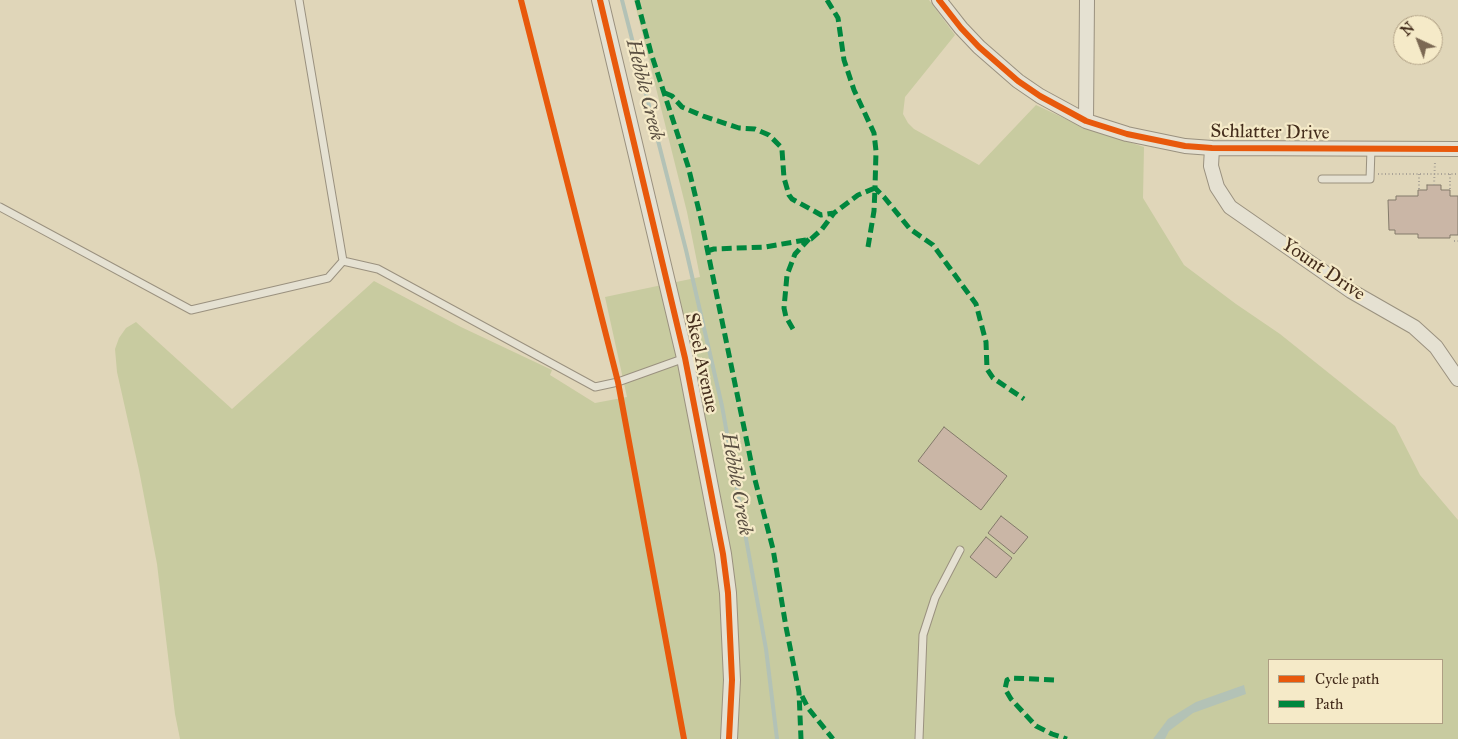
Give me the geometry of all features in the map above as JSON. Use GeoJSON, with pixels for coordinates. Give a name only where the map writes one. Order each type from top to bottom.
{"type":"FeatureCollection","features":[{"type":"Feature","properties":{"kind":"street","name":"Skeel Avenue"},"geometry":{"type":"LineString","coordinates":[[600,0],[686,358],[723,554],[728,593],[733,737]]}},
{"type":"Feature","properties":{"kind":"street","name":"Schlatter Drive"},"geometry":{"type":"LineString","coordinates":[[939,0],[961,28],[997,64],[1040,96],[1086,121],[1151,140],[1212,148],[1458,150]]}},
{"type":"Feature","properties":{"kind":"street"},"geometry":{"type":"LineString","coordinates":[[1086,121],[1087,0]]}},
{"type":"Feature","properties":{"kind":"street","name":"Yount Drive"},"geometry":{"type":"LineString","coordinates":[[1212,148],[1211,166],[1214,179],[1230,207],[1351,291],[1414,327],[1436,347],[1458,380]]}},
{"type":"Feature","properties":{"kind":"lane"},"geometry":{"type":"LineString","coordinates":[[299,0],[343,261]]}},
{"type":"Feature","properties":{"kind":"lane"},"geometry":{"type":"LineString","coordinates":[[1322,179],[1370,179],[1371,149]]}},
{"type":"Feature","properties":{"kind":"lane"},"geometry":{"type":"LineString","coordinates":[[0,207],[191,310],[328,278],[343,261]]}},
{"type":"Feature","properties":{"kind":"lane"},"geometry":{"type":"LineString","coordinates":[[343,261],[378,268],[595,387],[618,382],[686,358]]}},
{"type":"Feature","properties":{"kind":"lane"},"geometry":{"type":"LineString","coordinates":[[919,739],[923,634],[935,598],[960,550]]}},
{"type":"Feature","properties":{"kind":"path"},"geometry":{"type":"LineString","coordinates":[[1434,185],[1435,149]]}},
{"type":"Feature","properties":{"kind":"path"},"geometry":{"type":"LineString","coordinates":[[1378,174],[1458,174]]}},
{"type":"Feature","properties":{"kind":"path"},"geometry":{"type":"LineString","coordinates":[[1419,174],[1419,190]]}},
{"type":"Feature","properties":{"kind":"path"},"geometry":{"type":"LineString","coordinates":[[1450,174],[1450,190]]}},
{"type":"Feature","properties":{"kind":"green space"},"geometry":{"type":"Polygon","coordinates":[[[634,0],[929,0],[955,35],[905,97],[903,114],[914,129],[979,165],[1036,105],[1083,127],[1144,147],[1143,198],[1184,265],[1280,334],[1395,426],[1420,475],[1458,520],[1458,739],[180,739],[175,714],[157,564],[139,470],[117,372],[115,349],[119,338],[126,328],[136,322],[232,409],[374,281],[461,327],[552,370],[550,375],[595,403],[627,397],[605,297],[700,277],[687,212],[634,0]]]}},
{"type":"Feature","properties":{"kind":"shaded area"},"geometry":{"type":"Polygon","coordinates":[[[1244,685],[1246,694],[1193,713],[1169,731],[1165,739],[1153,739],[1168,719],[1196,702],[1244,685]]]}},
{"type":"Feature","properties":{"kind":"building"},"geometry":{"type":"Polygon","coordinates":[[[1427,185],[1441,185],[1441,190],[1450,190],[1450,196],[1458,196],[1458,235],[1450,235],[1450,238],[1418,238],[1418,234],[1395,234],[1395,230],[1389,230],[1388,200],[1396,200],[1396,196],[1418,196],[1418,190],[1427,190],[1427,185]]]}},
{"type":"Feature","properties":{"kind":"building"},"geometry":{"type":"Polygon","coordinates":[[[944,427],[1007,476],[981,510],[918,461],[944,427]]]}},
{"type":"Feature","properties":{"kind":"building"},"geometry":{"type":"Polygon","coordinates":[[[1001,516],[1028,537],[1014,554],[988,533],[1001,516]]]}},
{"type":"Feature","properties":{"kind":"building"},"geometry":{"type":"Polygon","coordinates":[[[986,537],[1012,558],[996,578],[970,557],[986,537]]]}},
{"type":"Feature","properties":{"kind":"waterway","name":"Hebble Creek"},"geometry":{"type":"LineString","coordinates":[[622,0],[686,250],[722,406],[766,649],[777,739]]}},
{"type":"Feature","properties":{"kind":"marked path"},"geometry":{"type":"LineString","coordinates":[[637,0],[651,53],[688,166],[701,219],[754,476],[773,549],[799,692],[801,739]]}},
{"type":"Feature","properties":{"kind":"marked path"},"geometry":{"type":"LineString","coordinates":[[827,0],[838,18],[844,60],[854,90],[874,133],[876,151],[875,188],[910,229],[933,245],[976,304],[986,342],[987,369],[993,378],[1024,399]]}},
{"type":"Feature","properties":{"kind":"marked path"},"geometry":{"type":"LineString","coordinates":[[665,93],[672,96],[682,107],[703,116],[739,128],[755,129],[769,135],[782,150],[784,178],[789,195],[792,199],[821,215],[834,213],[858,195],[875,188],[874,211],[868,247]]}},
{"type":"Feature","properties":{"kind":"marked path"},"geometry":{"type":"LineString","coordinates":[[707,251],[714,249],[765,247],[811,239],[822,229],[834,213]]}},
{"type":"Feature","properties":{"kind":"marked path"},"geometry":{"type":"LineString","coordinates":[[793,329],[786,317],[784,308],[787,275],[795,254],[809,239]]}},
{"type":"Feature","properties":{"kind":"marked path"},"geometry":{"type":"LineString","coordinates":[[1054,680],[1011,678],[1007,680],[1005,689],[1011,699],[1036,726],[1067,739]]}},
{"type":"Feature","properties":{"kind":"marked path"},"geometry":{"type":"LineString","coordinates":[[802,696],[808,708],[833,739]]}},
{"type":"Feature","properties":{"kind":"cycle path"},"geometry":{"type":"LineString","coordinates":[[521,0],[618,382],[684,739]]}},
{"type":"Feature","properties":{"kind":"cycle path"},"geometry":{"type":"LineString","coordinates":[[600,0],[685,358],[723,554],[728,593],[732,680],[729,739]]}},
{"type":"Feature","properties":{"kind":"cycle path"},"geometry":{"type":"LineString","coordinates":[[939,0],[979,47],[1018,81],[1040,96],[1086,121],[1127,134],[1185,146],[1212,148],[1458,149]]}}]}
